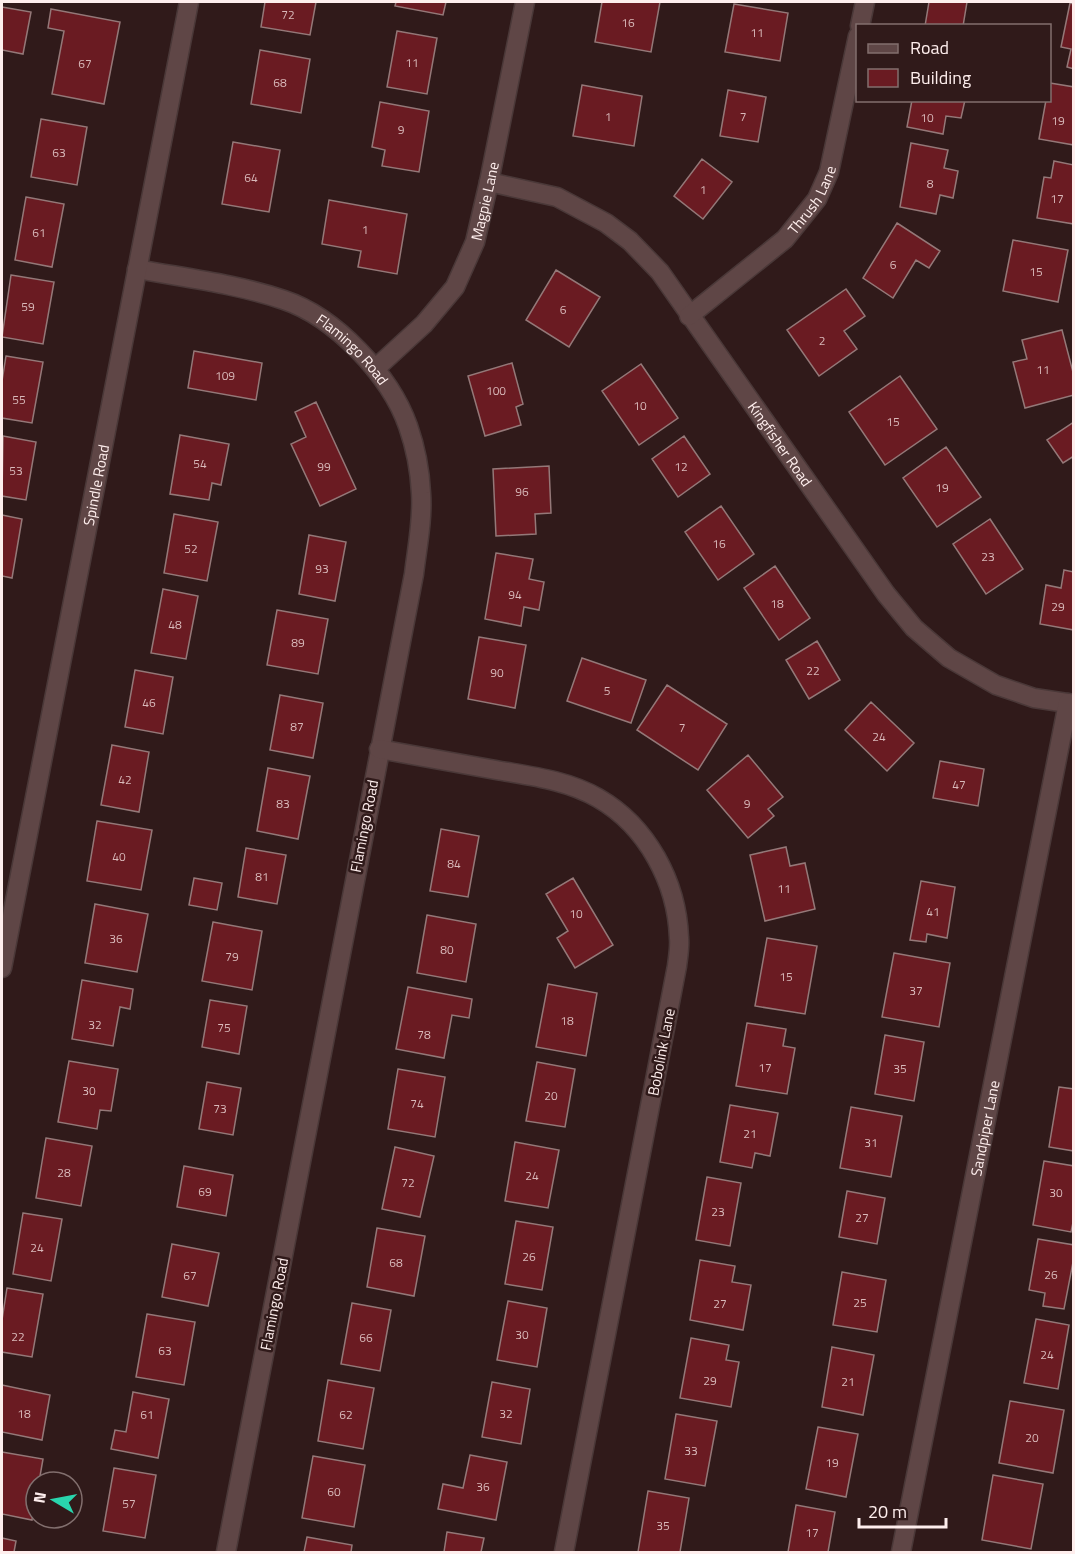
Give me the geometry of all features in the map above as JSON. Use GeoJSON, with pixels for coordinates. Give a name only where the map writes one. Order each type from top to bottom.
{"type":"FeatureCollection","features":[{"type":"Feature","properties":{"kind":"street","name":"Spindle Road"},"geometry":{"type":"LineString","coordinates":[[2,968],[189,2]]}},
{"type":"Feature","properties":{"kind":"street","name":"Magpie Lane"},"geometry":{"type":"LineString","coordinates":[[375,369],[424,324],[455,287],[475,242],[525,2]]}},
{"type":"Feature","properties":{"kind":"street"},"geometry":{"type":"LineString","coordinates":[[860,24],[865,2]]}},
{"type":"Feature","properties":{"kind":"street","name":"Thrush Lane"},"geometry":{"type":"LineString","coordinates":[[689,316],[785,239],[817,199],[829,172],[856,45]]}},
{"type":"Feature","properties":{"kind":"street","name":"Kingfisher Road"},"geometry":{"type":"LineString","coordinates":[[489,182],[557,197],[606,223],[630,241],[660,272],[886,594],[914,628],[949,658],[996,686],[1034,698],[1071,704]]}},
{"type":"Feature","properties":{"kind":"street","name":"Flamingo Road"},"geometry":{"type":"LineString","coordinates":[[137,269],[251,290],[286,300],[336,330],[359,350],[375,369],[408,425],[421,493],[420,526],[414,574],[226,1552]]}},
{"type":"Feature","properties":{"kind":"street","name":"Sandpiper Lane"},"geometry":{"type":"LineString","coordinates":[[901,1552],[944,1327],[1071,704]]}},
{"type":"Feature","properties":{"kind":"street","name":"Bobolink Lane"},"geometry":{"type":"LineString","coordinates":[[379,749],[551,780],[597,797],[628,821],[647,843],[663,869],[674,900],[680,939],[677,966],[564,1552]]}},
{"type":"Feature","properties":{"kind":"building"},"geometry":{"type":"Polygon","coordinates":[[[265,2],[316,2],[310,35],[261,27],[265,2]]]}},
{"type":"Feature","properties":{"kind":"building"},"geometry":{"type":"Polygon","coordinates":[[[396,2],[446,2],[443,15],[395,6],[396,2]]]}},
{"type":"Feature","properties":{"kind":"building"},"geometry":{"type":"Polygon","coordinates":[[[602,2],[660,2],[651,52],[595,42],[602,2]]]}},
{"type":"Feature","properties":{"kind":"building"},"geometry":{"type":"Polygon","coordinates":[[[929,2],[967,2],[963,24],[925,24],[929,2]]]}},
{"type":"Feature","properties":{"kind":"building"},"geometry":{"type":"Polygon","coordinates":[[[1070,3],[1074,4],[1074,69],[1067,67],[1071,49],[1061,47],[1070,3]]]}},
{"type":"Feature","properties":{"kind":"building"},"geometry":{"type":"Polygon","coordinates":[[[734,4],[788,13],[780,61],[725,52],[734,4]]]}},
{"type":"Feature","properties":{"kind":"building"},"geometry":{"type":"Polygon","coordinates":[[[2,7],[31,12],[23,54],[2,50],[2,7]]]}},
{"type":"Feature","properties":{"kind":"building"},"geometry":{"type":"Polygon","coordinates":[[[51,9],[120,22],[104,104],[52,94],[64,31],[48,28],[51,9]]]}},
{"type":"Feature","properties":{"kind":"building"},"geometry":{"type":"Polygon","coordinates":[[[397,31],[437,38],[427,94],[387,87],[397,31]]]}},
{"type":"Feature","properties":{"kind":"building"},"geometry":{"type":"Polygon","coordinates":[[[260,50],[310,59],[301,113],[251,104],[260,50]]]}},
{"type":"Feature","properties":{"kind":"building"},"geometry":{"type":"Polygon","coordinates":[[[1051,83],[1074,87],[1074,145],[1039,139],[1046,102],[1051,102],[1051,83]]]}},
{"type":"Feature","properties":{"kind":"building"},"geometry":{"type":"Polygon","coordinates":[[[582,85],[642,96],[634,146],[573,136],[582,85]]]}},
{"type":"Feature","properties":{"kind":"building"},"geometry":{"type":"Polygon","coordinates":[[[728,90],[766,97],[758,142],[720,136],[728,90]]]}},
{"type":"Feature","properties":{"kind":"building"},"geometry":{"type":"Polygon","coordinates":[[[380,102],[429,111],[419,172],[382,166],[385,150],[372,147],[380,102]]]}},
{"type":"Feature","properties":{"kind":"building"},"geometry":{"type":"Polygon","coordinates":[[[912,102],[965,102],[961,118],[946,116],[943,134],[907,127],[912,102]]]}},
{"type":"Feature","properties":{"kind":"building"},"geometry":{"type":"Polygon","coordinates":[[[41,119],[87,127],[77,185],[31,177],[41,119]]]}},
{"type":"Feature","properties":{"kind":"building"},"geometry":{"type":"Polygon","coordinates":[[[233,142],[280,150],[269,212],[222,204],[233,142]]]}},
{"type":"Feature","properties":{"kind":"building"},"geometry":{"type":"Polygon","coordinates":[[[911,143],[948,150],[944,168],[958,171],[953,198],[940,195],[936,214],[900,207],[911,143]]]}},
{"type":"Feature","properties":{"kind":"building"},"geometry":{"type":"Polygon","coordinates":[[[702,159],[732,182],[703,219],[674,196],[702,159]]]}},
{"type":"Feature","properties":{"kind":"building"},"geometry":{"type":"Polygon","coordinates":[[[1054,161],[1074,165],[1074,224],[1037,218],[1044,177],[1051,178],[1054,161]]]}},
{"type":"Feature","properties":{"kind":"building"},"geometry":{"type":"Polygon","coordinates":[[[26,197],[64,204],[52,267],[15,260],[26,197]]]}},
{"type":"Feature","properties":{"kind":"building"},"geometry":{"type":"Polygon","coordinates":[[[329,200],[407,214],[397,274],[358,267],[361,251],[322,244],[329,200]]]}},
{"type":"Feature","properties":{"kind":"building"},"geometry":{"type":"Polygon","coordinates":[[[897,223],[940,251],[929,268],[916,260],[893,298],[863,278],[897,223]]]}},
{"type":"Feature","properties":{"kind":"building"},"geometry":{"type":"Polygon","coordinates":[[[1013,240],[1068,250],[1058,302],[1003,291],[1013,240]]]}},
{"type":"Feature","properties":{"kind":"building"},"geometry":{"type":"Polygon","coordinates":[[[556,270],[600,297],[569,347],[526,320],[556,270]]]}},
{"type":"Feature","properties":{"kind":"building"},"geometry":{"type":"Polygon","coordinates":[[[11,275],[54,282],[43,344],[2,337],[11,275]]]}},
{"type":"Feature","properties":{"kind":"building"},"geometry":{"type":"Polygon","coordinates":[[[846,289],[865,316],[844,331],[857,349],[819,376],[787,330],[846,289]]]}},
{"type":"Feature","properties":{"kind":"building"},"geometry":{"type":"Polygon","coordinates":[[[1062,330],[1074,376],[1074,395],[1025,408],[1013,362],[1027,359],[1022,340],[1062,330]]]}},
{"type":"Feature","properties":{"kind":"building"},"geometry":{"type":"Polygon","coordinates":[[[194,351],[262,363],[256,400],[188,388],[194,351]]]}},
{"type":"Feature","properties":{"kind":"building"},"geometry":{"type":"Polygon","coordinates":[[[6,356],[43,362],[32,423],[2,418],[2,381],[6,356]]]}},
{"type":"Feature","properties":{"kind":"building"},"geometry":{"type":"Polygon","coordinates":[[[512,363],[523,404],[516,407],[521,425],[485,436],[468,376],[512,363]]]}},
{"type":"Feature","properties":{"kind":"building"},"geometry":{"type":"Polygon","coordinates":[[[641,364],[678,418],[639,445],[602,391],[641,364]]]}},
{"type":"Feature","properties":{"kind":"building"},"geometry":{"type":"Polygon","coordinates":[[[900,376],[937,429],[885,465],[849,412],[900,376]]]}},
{"type":"Feature","properties":{"kind":"building"},"geometry":{"type":"Polygon","coordinates":[[[316,402],[356,489],[320,506],[291,444],[306,437],[295,412],[316,402]]]}},
{"type":"Feature","properties":{"kind":"building"},"geometry":{"type":"Polygon","coordinates":[[[1074,422],[1074,456],[1063,463],[1047,440],[1074,422]]]}},
{"type":"Feature","properties":{"kind":"building"},"geometry":{"type":"Polygon","coordinates":[[[180,435],[229,444],[221,485],[212,483],[209,500],[170,494],[180,435]]]}},
{"type":"Feature","properties":{"kind":"building"},"geometry":{"type":"Polygon","coordinates":[[[3,436],[36,442],[26,500],[2,496],[3,436]]]}},
{"type":"Feature","properties":{"kind":"building"},"geometry":{"type":"Polygon","coordinates":[[[684,436],[710,474],[678,497],[652,459],[684,436]]]}},
{"type":"Feature","properties":{"kind":"building"},"geometry":{"type":"Polygon","coordinates":[[[946,447],[981,497],[937,527],[903,478],[946,447]]]}},
{"type":"Feature","properties":{"kind":"building"},"geometry":{"type":"Polygon","coordinates":[[[549,466],[551,513],[535,514],[536,534],[496,536],[493,469],[549,466]]]}},
{"type":"Feature","properties":{"kind":"building"},"geometry":{"type":"Polygon","coordinates":[[[721,506],[754,554],[718,580],[685,532],[721,506]]]}},
{"type":"Feature","properties":{"kind":"building"},"geometry":{"type":"Polygon","coordinates":[[[174,514],[218,522],[207,581],[164,573],[174,514]]]}},
{"type":"Feature","properties":{"kind":"building"},"geometry":{"type":"Polygon","coordinates":[[[2,515],[22,519],[12,578],[2,576],[2,515]]]}},
{"type":"Feature","properties":{"kind":"building"},"geometry":{"type":"Polygon","coordinates":[[[990,519],[1023,569],[986,594],[953,544],[990,519]]]}},
{"type":"Feature","properties":{"kind":"building"},"geometry":{"type":"Polygon","coordinates":[[[309,535],[346,542],[335,601],[299,594],[309,535]]]}},
{"type":"Feature","properties":{"kind":"building"},"geometry":{"type":"Polygon","coordinates":[[[496,553],[533,559],[529,579],[544,582],[539,610],[524,607],[521,626],[485,619],[496,553]]]}},
{"type":"Feature","properties":{"kind":"building"},"geometry":{"type":"Polygon","coordinates":[[[775,566],[810,618],[779,640],[744,588],[775,566]]]}},
{"type":"Feature","properties":{"kind":"building"},"geometry":{"type":"Polygon","coordinates":[[[1064,570],[1074,572],[1074,630],[1040,624],[1046,585],[1061,588],[1064,570]]]}},
{"type":"Feature","properties":{"kind":"building"},"geometry":{"type":"Polygon","coordinates":[[[163,589],[198,596],[186,659],[151,653],[163,589]]]}},
{"type":"Feature","properties":{"kind":"building"},"geometry":{"type":"Polygon","coordinates":[[[277,610],[328,619],[318,674],[267,665],[277,610]]]}},
{"type":"Feature","properties":{"kind":"building"},"geometry":{"type":"Polygon","coordinates":[[[479,637],[526,645],[515,708],[468,699],[479,637]]]}},
{"type":"Feature","properties":{"kind":"building"},"geometry":{"type":"Polygon","coordinates":[[[817,641],[840,680],[809,699],[786,660],[817,641]]]}},
{"type":"Feature","properties":{"kind":"building"},"geometry":{"type":"Polygon","coordinates":[[[582,658],[646,680],[631,723],[567,701],[582,658]]]}},
{"type":"Feature","properties":{"kind":"building"},"geometry":{"type":"Polygon","coordinates":[[[135,670],[173,677],[163,734],[125,727],[135,670]]]}},
{"type":"Feature","properties":{"kind":"building"},"geometry":{"type":"Polygon","coordinates":[[[667,685],[727,724],[698,770],[637,730],[667,685]]]}},
{"type":"Feature","properties":{"kind":"building"},"geometry":{"type":"Polygon","coordinates":[[[280,695],[323,703],[313,758],[270,750],[280,695]]]}},
{"type":"Feature","properties":{"kind":"building"},"geometry":{"type":"Polygon","coordinates":[[[871,702],[914,743],[887,771],[845,730],[871,702]]]}},
{"type":"Feature","properties":{"kind":"building"},"geometry":{"type":"Polygon","coordinates":[[[112,745],[149,752],[139,812],[101,805],[112,745]]]}},
{"type":"Feature","properties":{"kind":"building"},"geometry":{"type":"Polygon","coordinates":[[[748,755],[783,797],[768,809],[774,816],[748,838],[707,790],[748,755]]]}},
{"type":"Feature","properties":{"kind":"building"},"geometry":{"type":"Polygon","coordinates":[[[940,761],[984,769],[978,806],[933,798],[940,761]]]}},
{"type":"Feature","properties":{"kind":"building"},"geometry":{"type":"Polygon","coordinates":[[[268,768],[310,776],[298,839],[257,831],[268,768]]]}},
{"type":"Feature","properties":{"kind":"building"},"geometry":{"type":"Polygon","coordinates":[[[97,821],[152,830],[141,890],[87,881],[97,821]]]}},
{"type":"Feature","properties":{"kind":"building"},"geometry":{"type":"Polygon","coordinates":[[[441,829],[479,836],[468,897],[430,891],[441,829]]]}},
{"type":"Feature","properties":{"kind":"building"},"geometry":{"type":"Polygon","coordinates":[[[786,847],[790,866],[805,863],[815,909],[765,921],[750,855],[786,847]]]}},
{"type":"Feature","properties":{"kind":"building"},"geometry":{"type":"Polygon","coordinates":[[[246,848],[286,855],[277,904],[238,897],[246,848]]]}},
{"type":"Feature","properties":{"kind":"building"},"geometry":{"type":"Polygon","coordinates":[[[194,878],[222,883],[217,910],[189,905],[194,878]]]}},
{"type":"Feature","properties":{"kind":"building"},"geometry":{"type":"Polygon","coordinates":[[[573,878],[613,945],[575,968],[557,938],[568,931],[546,894],[573,878]]]}},
{"type":"Feature","properties":{"kind":"building"},"geometry":{"type":"Polygon","coordinates":[[[921,881],[955,887],[947,938],[927,934],[926,942],[910,940],[921,881]]]}},
{"type":"Feature","properties":{"kind":"building"},"geometry":{"type":"Polygon","coordinates":[[[95,904],[148,914],[137,972],[85,963],[95,904]]]}},
{"type":"Feature","properties":{"kind":"building"},"geometry":{"type":"Polygon","coordinates":[[[427,915],[476,924],[466,982],[417,973],[427,915]]]}},
{"type":"Feature","properties":{"kind":"building"},"geometry":{"type":"Polygon","coordinates":[[[213,922],[262,931],[252,990],[202,981],[213,922]]]}},
{"type":"Feature","properties":{"kind":"building"},"geometry":{"type":"Polygon","coordinates":[[[767,938],[817,946],[805,1014],[755,1006],[767,938]]]}},
{"type":"Feature","properties":{"kind":"building"},"geometry":{"type":"Polygon","coordinates":[[[894,953],[950,963],[939,1027],[882,1017],[894,953]]]}},
{"type":"Feature","properties":{"kind":"building"},"geometry":{"type":"Polygon","coordinates":[[[82,980],[133,989],[130,1009],[120,1007],[113,1046],[72,1039],[82,980]]]}},
{"type":"Feature","properties":{"kind":"building"},"geometry":{"type":"Polygon","coordinates":[[[548,984],[597,993],[586,1056],[536,1047],[548,984]]]}},
{"type":"Feature","properties":{"kind":"building"},"geometry":{"type":"Polygon","coordinates":[[[408,987],[472,999],[469,1018],[452,1015],[444,1058],[396,1049],[408,987]]]}},
{"type":"Feature","properties":{"kind":"building"},"geometry":{"type":"Polygon","coordinates":[[[210,1000],[247,1006],[239,1054],[202,1047],[210,1000]]]}},
{"type":"Feature","properties":{"kind":"building"},"geometry":{"type":"Polygon","coordinates":[[[747,1023],[786,1029],[783,1046],[795,1048],[787,1094],[736,1086],[747,1023]]]}},
{"type":"Feature","properties":{"kind":"building"},"geometry":{"type":"Polygon","coordinates":[[[885,1035],[924,1042],[914,1101],[875,1094],[885,1035]]]}},
{"type":"Feature","properties":{"kind":"building"},"geometry":{"type":"Polygon","coordinates":[[[69,1061],[118,1069],[111,1111],[100,1110],[97,1129],[58,1122],[69,1061]]]}},
{"type":"Feature","properties":{"kind":"building"},"geometry":{"type":"Polygon","coordinates":[[[537,1062],[575,1069],[565,1127],[526,1121],[537,1062]]]}},
{"type":"Feature","properties":{"kind":"building"},"geometry":{"type":"Polygon","coordinates":[[[398,1069],[445,1077],[435,1137],[388,1129],[398,1069]]]}},
{"type":"Feature","properties":{"kind":"building"},"geometry":{"type":"Polygon","coordinates":[[[207,1082],[241,1088],[233,1135],[199,1129],[207,1082]]]}},
{"type":"Feature","properties":{"kind":"building"},"geometry":{"type":"Polygon","coordinates":[[[1059,1087],[1074,1089],[1074,1151],[1049,1147],[1059,1087]]]}},
{"type":"Feature","properties":{"kind":"building"},"geometry":{"type":"Polygon","coordinates":[[[730,1105],[778,1113],[770,1156],[755,1153],[752,1168],[720,1162],[730,1105]]]}},
{"type":"Feature","properties":{"kind":"building"},"geometry":{"type":"Polygon","coordinates":[[[851,1107],[902,1116],[891,1177],[840,1168],[851,1107]]]}},
{"type":"Feature","properties":{"kind":"building"},"geometry":{"type":"Polygon","coordinates":[[[46,1138],[92,1146],[81,1206],[36,1198],[46,1138]]]}},
{"type":"Feature","properties":{"kind":"building"},"geometry":{"type":"Polygon","coordinates":[[[515,1142],[559,1150],[548,1208],[505,1201],[515,1142]]]}},
{"type":"Feature","properties":{"kind":"building"},"geometry":{"type":"Polygon","coordinates":[[[395,1147],[434,1156],[420,1217],[382,1209],[395,1147]]]}},
{"type":"Feature","properties":{"kind":"building"},"geometry":{"type":"Polygon","coordinates":[[[1044,1161],[1074,1166],[1074,1218],[1071,1232],[1033,1225],[1044,1161]]]}},
{"type":"Feature","properties":{"kind":"building"},"geometry":{"type":"Polygon","coordinates":[[[184,1166],[233,1175],[226,1216],[177,1207],[184,1166]]]}},
{"type":"Feature","properties":{"kind":"building"},"geometry":{"type":"Polygon","coordinates":[[[707,1177],[741,1183],[730,1246],[696,1240],[707,1177]]]}},
{"type":"Feature","properties":{"kind":"building"},"geometry":{"type":"Polygon","coordinates":[[[847,1191],[885,1198],[877,1244],[839,1237],[847,1191]]]}},
{"type":"Feature","properties":{"kind":"building"},"geometry":{"type":"Polygon","coordinates":[[[23,1213],[62,1219],[51,1281],[13,1274],[23,1213]]]}},
{"type":"Feature","properties":{"kind":"building"},"geometry":{"type":"Polygon","coordinates":[[[516,1221],[553,1227],[542,1290],[505,1284],[516,1221]]]}},
{"type":"Feature","properties":{"kind":"building"},"geometry":{"type":"Polygon","coordinates":[[[377,1228],[425,1236],[414,1296],[367,1287],[377,1228]]]}},
{"type":"Feature","properties":{"kind":"building"},"geometry":{"type":"Polygon","coordinates":[[[1038,1239],[1074,1245],[1074,1257],[1064,1309],[1043,1306],[1045,1293],[1029,1290],[1038,1239]]]}},
{"type":"Feature","properties":{"kind":"building"},"geometry":{"type":"Polygon","coordinates":[[[172,1244],[219,1253],[208,1306],[162,1297],[172,1244]]]}},
{"type":"Feature","properties":{"kind":"building"},"geometry":{"type":"Polygon","coordinates":[[[700,1260],[735,1266],[732,1282],[751,1285],[743,1330],[690,1320],[700,1260]]]}},
{"type":"Feature","properties":{"kind":"building"},"geometry":{"type":"Polygon","coordinates":[[[842,1272],[886,1280],[877,1332],[833,1325],[842,1272]]]}},
{"type":"Feature","properties":{"kind":"building"},"geometry":{"type":"Polygon","coordinates":[[[7,1288],[43,1294],[32,1357],[2,1352],[2,1320],[7,1288]]]}},
{"type":"Feature","properties":{"kind":"building"},"geometry":{"type":"Polygon","coordinates":[[[508,1301],[547,1308],[537,1367],[497,1360],[508,1301]]]}},
{"type":"Feature","properties":{"kind":"building"},"geometry":{"type":"Polygon","coordinates":[[[352,1303],[391,1310],[380,1371],[341,1364],[352,1303]]]}},
{"type":"Feature","properties":{"kind":"building"},"geometry":{"type":"Polygon","coordinates":[[[147,1314],[195,1322],[184,1385],[136,1377],[147,1314]]]}},
{"type":"Feature","properties":{"kind":"building"},"geometry":{"type":"Polygon","coordinates":[[[1036,1319],[1069,1325],[1058,1389],[1024,1383],[1036,1319]]]}},
{"type":"Feature","properties":{"kind":"building"},"geometry":{"type":"Polygon","coordinates":[[[691,1338],[729,1345],[726,1360],[739,1362],[731,1407],[680,1398],[691,1338]]]}},
{"type":"Feature","properties":{"kind":"building"},"geometry":{"type":"Polygon","coordinates":[[[832,1347],[874,1355],[863,1415],[822,1407],[832,1347]]]}},
{"type":"Feature","properties":{"kind":"building"},"geometry":{"type":"Polygon","coordinates":[[[328,1380],[374,1388],[363,1449],[318,1441],[328,1380]]]}},
{"type":"Feature","properties":{"kind":"building"},"geometry":{"type":"Polygon","coordinates":[[[492,1382],[530,1389],[521,1444],[482,1437],[492,1382]]]}},
{"type":"Feature","properties":{"kind":"building"},"geometry":{"type":"Polygon","coordinates":[[[2,1385],[50,1395],[42,1440],[2,1432],[2,1385]]]}},
{"type":"Feature","properties":{"kind":"building"},"geometry":{"type":"Polygon","coordinates":[[[133,1392],[169,1399],[158,1458],[111,1449],[115,1430],[126,1432],[133,1392]]]}},
{"type":"Feature","properties":{"kind":"building"},"geometry":{"type":"Polygon","coordinates":[[[1010,1401],[1064,1410],[1053,1473],[999,1463],[1010,1401]]]}},
{"type":"Feature","properties":{"kind":"building"},"geometry":{"type":"Polygon","coordinates":[[[676,1414],[717,1421],[705,1486],[665,1479],[676,1414]]]}},
{"type":"Feature","properties":{"kind":"building"},"geometry":{"type":"Polygon","coordinates":[[[818,1427],[858,1434],[846,1497],[806,1489],[818,1427]]]}},
{"type":"Feature","properties":{"kind":"building"},"geometry":{"type":"Polygon","coordinates":[[[2,1452],[43,1459],[41,1470],[24,1470],[24,1518],[2,1514],[2,1452]]]}},
{"type":"Feature","properties":{"kind":"building"},"geometry":{"type":"Polygon","coordinates":[[[470,1455],[507,1462],[496,1520],[438,1509],[443,1484],[463,1488],[470,1455]]]}},
{"type":"Feature","properties":{"kind":"building"},"geometry":{"type":"Polygon","coordinates":[[[313,1456],[365,1465],[354,1527],[302,1518],[313,1456]]]}},
{"type":"Feature","properties":{"kind":"building"},"geometry":{"type":"Polygon","coordinates":[[[114,1468],[156,1475],[145,1538],[103,1531],[114,1468]]]}},
{"type":"Feature","properties":{"kind":"building"},"geometry":{"type":"Polygon","coordinates":[[[993,1475],[1043,1484],[1031,1549],[982,1540],[993,1475]]]}},
{"type":"Feature","properties":{"kind":"building"},"geometry":{"type":"Polygon","coordinates":[[[648,1491],[689,1498],[680,1552],[638,1552],[648,1491]]]}},
{"type":"Feature","properties":{"kind":"building"},"geometry":{"type":"Polygon","coordinates":[[[796,1505],[835,1512],[828,1552],[788,1552],[796,1505]]]}},
{"type":"Feature","properties":{"kind":"building"},"geometry":{"type":"Polygon","coordinates":[[[447,1532],[484,1538],[481,1552],[444,1552],[447,1532]]]}},
{"type":"Feature","properties":{"kind":"building"},"geometry":{"type":"Polygon","coordinates":[[[307,1537],[352,1545],[351,1552],[304,1552],[307,1537]]]}},
{"type":"Feature","properties":{"kind":"building"},"geometry":{"type":"Polygon","coordinates":[[[2,1538],[16,1541],[14,1552],[2,1552],[2,1538]]]}}]}
